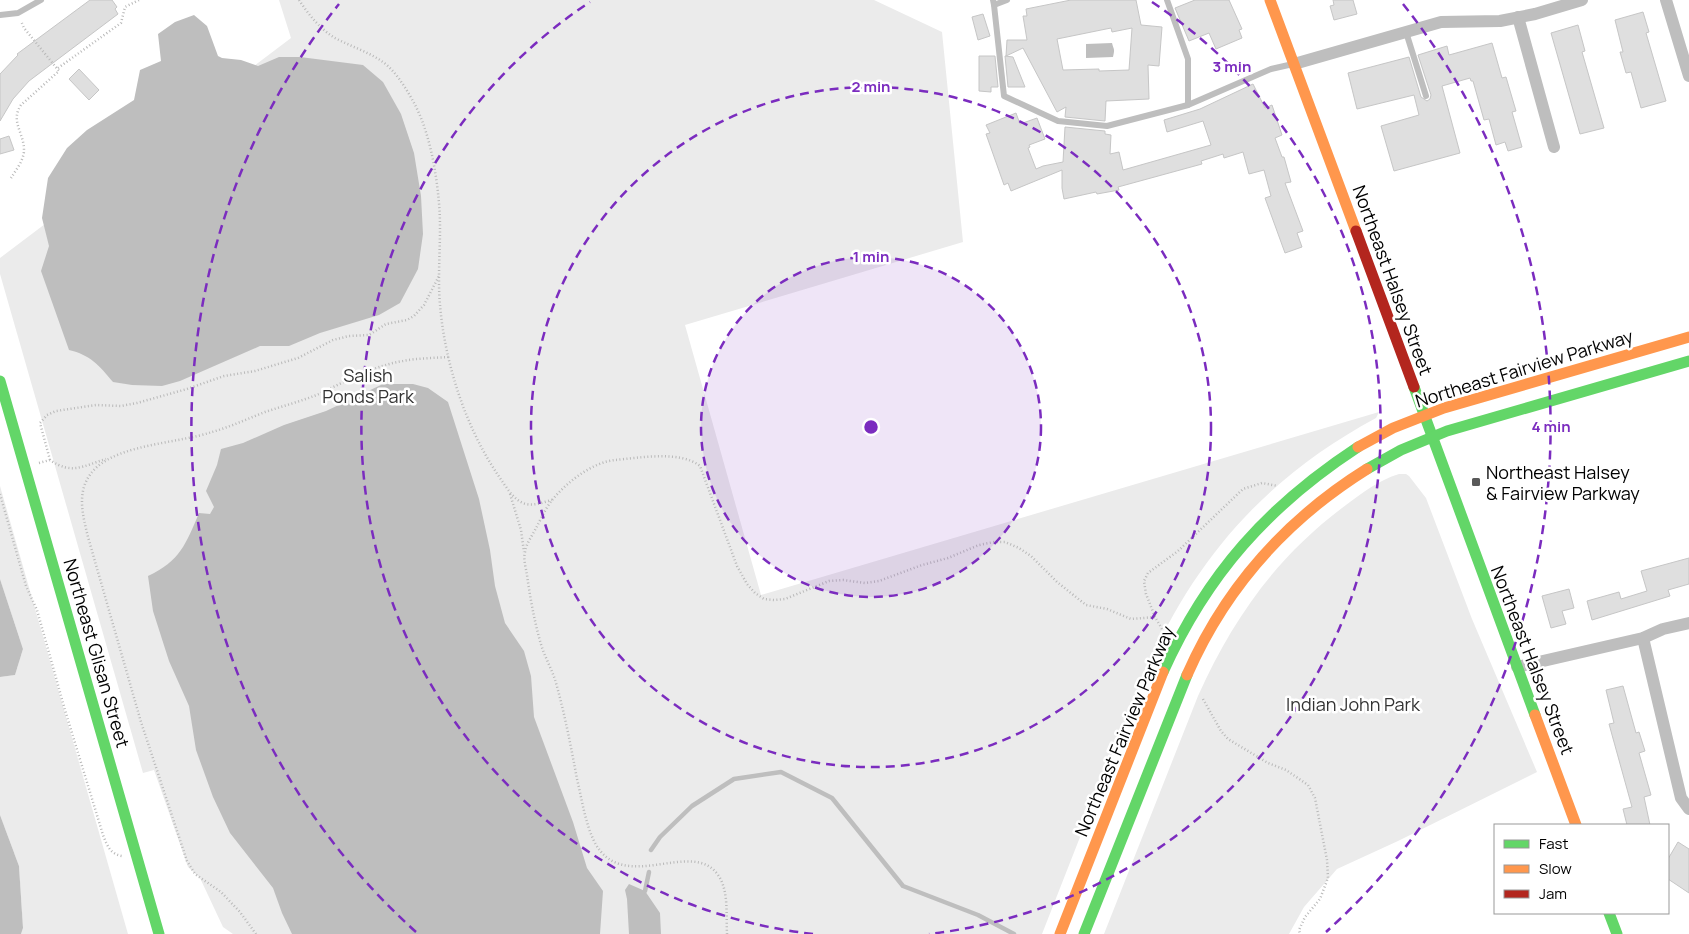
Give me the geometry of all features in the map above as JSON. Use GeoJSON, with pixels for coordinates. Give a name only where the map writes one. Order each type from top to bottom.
{"type":"FeatureCollection","features":[{"type":"Feature","properties":{"kind":"main road","name":"Northeast Halsey Street"},"geometry":{"type":"LineString","coordinates":[[1270,0],[1576,824]]}},
{"type":"Feature","properties":{"kind":"main road","name":"Northeast Fairview Parkway"},"geometry":{"type":"LineString","coordinates":[[1060,934],[1176,644],[1199,604],[1226,564],[1291,495],[1337,460],[1393,428],[1457,403],[1689,337]]}},
{"type":"Feature","properties":{"kind":"main road","name":"Northeast Fairview Parkway"},"geometry":{"type":"LineString","coordinates":[[1084,934],[1190,670],[1225,604],[1247,574],[1278,539],[1324,496],[1394,454],[1432,437],[1464,425],[1689,360]]}},
{"type":"Feature","properties":{"kind":"main road","name":"Northeast Glisan Street"},"geometry":{"type":"LineString","coordinates":[[0,381],[159,934]]}},
{"type":"Feature","properties":{"kind":"main road"},"geometry":{"type":"LineString","coordinates":[[1609,914],[1617,934]]}},
{"type":"Feature","properties":{"kind":"street"},"geometry":{"type":"LineString","coordinates":[[1294,64],[1441,22],[1500,21],[1582,0]]}},
{"type":"Feature","properties":{"kind":"street"},"geometry":{"type":"LineString","coordinates":[[1666,0],[1689,76]]}},
{"type":"Feature","properties":{"kind":"street"},"geometry":{"type":"LineString","coordinates":[[1518,17],[1554,148]]}},
{"type":"Feature","properties":{"kind":"street"},"geometry":{"type":"LineString","coordinates":[[1517,667],[1643,638],[1663,629],[1689,623]]}},
{"type":"Feature","properties":{"kind":"street"},"geometry":{"type":"LineString","coordinates":[[1643,638],[1682,798],[1689,810]]}},
{"type":"Feature","properties":{"kind":"lane"},"geometry":{"type":"LineString","coordinates":[[0,15],[18,13],[41,0]]}},
{"type":"Feature","properties":{"kind":"lane"},"geometry":{"type":"LineString","coordinates":[[1007,0],[993,3],[1004,96],[1058,121],[1107,126],[1188,105],[1271,69],[1294,64]]}},
{"type":"Feature","properties":{"kind":"lane"},"geometry":{"type":"LineString","coordinates":[[1166,0],[1188,59],[1188,105]]}},
{"type":"Feature","properties":{"kind":"lane"},"geometry":{"type":"LineString","coordinates":[[1406,32],[1426,96]]}},
{"type":"Feature","properties":{"kind":"path"},"geometry":{"type":"LineString","coordinates":[[57,69],[121,23],[125,6],[139,0]]}},
{"type":"Feature","properties":{"kind":"path"},"geometry":{"type":"LineString","coordinates":[[299,0],[321,28],[334,37],[380,60],[395,73],[413,101],[421,120],[435,174],[441,234],[440,305],[449,357],[469,423],[485,456],[509,492],[519,501],[526,504],[535,505],[552,500]]}},
{"type":"Feature","properties":{"kind":"path"},"geometry":{"type":"LineString","coordinates":[[11,178],[23,157],[24,149],[16,120],[18,110],[21,104],[59,71],[24,28],[18,13]]}},
{"type":"Feature","properties":{"kind":"path"},"geometry":{"type":"LineString","coordinates":[[440,274],[424,305],[414,316],[406,320],[386,324],[374,333],[333,340],[298,358],[255,371],[224,376],[137,403],[56,411],[47,415],[40,423],[50,460],[60,467],[73,469],[143,447],[210,433],[318,394],[351,378],[386,365],[404,360],[449,357]]}},
{"type":"Feature","properties":{"kind":"path"},"geometry":{"type":"LineString","coordinates":[[524,553],[552,500],[586,470],[605,462],[668,456],[688,459],[700,466],[737,566],[747,584],[764,599],[784,599],[829,581],[843,580],[865,583],[880,581],[922,565],[948,558],[979,545],[1005,542],[1031,556],[1057,582],[1086,605],[1107,609],[1131,619],[1154,617]]}},
{"type":"Feature","properties":{"kind":"path"},"geometry":{"type":"LineString","coordinates":[[108,458],[88,477],[84,486],[81,508],[108,609],[153,759],[187,861],[195,874],[221,892],[240,912],[256,934]]}},
{"type":"Feature","properties":{"kind":"path"},"geometry":{"type":"LineString","coordinates":[[25,466],[50,460]]}},
{"type":"Feature","properties":{"kind":"path"},"geometry":{"type":"LineString","coordinates":[[1162,629],[1154,617],[1146,594],[1144,581],[1148,573],[1178,551],[1242,489],[1262,483],[1279,486],[1291,495]]}},
{"type":"Feature","properties":{"kind":"path"},"geometry":{"type":"LineString","coordinates":[[509,492],[521,530],[531,600],[541,642],[556,683],[584,813],[595,842],[610,861],[631,867],[696,862],[710,866],[719,876],[725,894],[727,934]]}},
{"type":"Feature","properties":{"kind":"path"},"geometry":{"type":"LineString","coordinates":[[0,494],[26,586],[37,610],[103,835],[109,849],[115,855],[138,860]]}},
{"type":"Feature","properties":{"kind":"path"},"geometry":{"type":"LineString","coordinates":[[1203,698],[1221,732],[1228,740],[1268,763],[1286,770],[1308,785],[1315,798],[1327,860],[1328,878],[1320,899],[1305,917],[1299,930],[1300,934]]}},
{"type":"Feature","properties":{"kind":"green space","name":"Salish Ponds Park"},"geometry":{"type":"Polygon","coordinates":[[[279,0],[874,0],[942,32],[963,242],[685,325],[761,595],[1379,412],[1376,418],[1336,441],[1300,467],[1267,495],[1238,525],[1211,558],[1186,594],[1164,632],[1144,674],[1042,934],[233,934],[223,927],[200,878],[188,867],[154,770],[143,773],[0,274],[0,258],[291,38],[279,0]]]}},
{"type":"Feature","properties":{"kind":"green space","name":"Indian John Park"},"geometry":{"type":"Polygon","coordinates":[[[1399,474],[1409,476],[1426,498],[1472,619],[1537,772],[1337,869],[1304,907],[1289,934],[1104,934],[1198,696],[1226,640],[1242,615],[1278,567],[1321,525],[1371,487],[1399,474]]]}},
{"type":"Feature","properties":{"kind":"green space"},"geometry":{"type":"Polygon","coordinates":[[[0,486],[128,934],[21,934],[23,928],[19,866],[0,815],[0,677],[15,675],[23,649],[0,579],[0,486]]]}},
{"type":"Feature","properties":{"kind":"shaded area"},"geometry":{"type":"Polygon","coordinates":[[[194,15],[207,26],[218,56],[222,58],[241,60],[258,66],[279,57],[300,57],[363,65],[383,82],[401,114],[414,153],[421,196],[423,234],[418,269],[400,303],[379,315],[320,333],[289,346],[260,346],[180,381],[162,386],[113,382],[94,362],[83,355],[69,350],[41,271],[49,246],[42,218],[48,178],[67,148],[87,130],[134,100],[140,70],[161,61],[158,34],[175,22],[194,15]]]}},
{"type":"Feature","properties":{"kind":"shaded area"},"geometry":{"type":"Polygon","coordinates":[[[1112,43],[1113,57],[1086,58],[1086,44],[1112,43]]]}},
{"type":"Feature","properties":{"kind":"shaded area"},"geometry":{"type":"Polygon","coordinates":[[[383,384],[413,384],[428,388],[448,402],[479,499],[490,550],[495,586],[505,623],[524,651],[531,676],[534,717],[573,822],[587,868],[603,891],[600,934],[292,934],[273,888],[230,833],[213,797],[196,750],[189,706],[169,661],[153,611],[148,576],[175,558],[186,543],[199,513],[210,514],[214,507],[206,491],[217,465],[221,449],[243,443],[284,425],[326,411],[383,384]]]}},
{"type":"Feature","properties":{"kind":"shaded area"},"geometry":{"type":"Polygon","coordinates":[[[0,579],[23,649],[15,675],[0,677],[0,579]]]}},
{"type":"Feature","properties":{"kind":"shaded area"},"geometry":{"type":"Polygon","coordinates":[[[0,815],[19,866],[23,928],[21,934],[0,934],[0,815]]]}},
{"type":"Feature","properties":{"kind":"shaded area"},"geometry":{"type":"Polygon","coordinates":[[[629,884],[645,891],[660,913],[661,934],[629,934],[625,890],[629,884]]]}},
{"type":"Feature","properties":{"kind":"building"},"geometry":{"type":"Polygon","coordinates":[[[90,0],[112,0],[117,7],[115,9],[118,14],[29,81],[13,99],[0,121],[0,74],[17,54],[90,0]]]}},
{"type":"Feature","properties":{"kind":"building"},"geometry":{"type":"Polygon","coordinates":[[[1071,0],[1136,0],[1141,25],[1162,27],[1159,66],[1148,65],[1149,99],[1106,101],[1105,121],[1065,117],[1066,107],[1057,112],[1023,48],[1006,56],[1007,40],[1027,40],[1023,16],[1027,16],[1026,9],[1071,0]],[[1111,28],[1057,39],[1063,70],[1129,70],[1132,28],[1112,32],[1111,28]]]}},
{"type":"Feature","properties":{"kind":"building"},"geometry":{"type":"Polygon","coordinates":[[[1195,0],[1229,0],[1242,29],[1239,30],[1242,38],[1216,49],[1209,33],[1189,41],[1175,8],[1195,0]]]}},
{"type":"Feature","properties":{"kind":"building"},"geometry":{"type":"Polygon","coordinates":[[[1333,0],[1353,0],[1357,14],[1334,20],[1330,6],[1334,5],[1333,0]]]}},
{"type":"Feature","properties":{"kind":"building"},"geometry":{"type":"Polygon","coordinates":[[[1643,12],[1649,32],[1646,33],[1666,101],[1641,108],[1631,72],[1626,73],[1620,52],[1623,52],[1615,20],[1643,12]]]}},
{"type":"Feature","properties":{"kind":"building"},"geometry":{"type":"Polygon","coordinates":[[[983,14],[990,36],[978,40],[972,17],[983,14]]]}},
{"type":"Feature","properties":{"kind":"building"},"geometry":{"type":"Polygon","coordinates":[[[1578,25],[1585,51],[1582,52],[1604,128],[1580,134],[1551,33],[1578,25]]]}},
{"type":"Feature","properties":{"kind":"building"},"geometry":{"type":"Polygon","coordinates":[[[1492,43],[1502,78],[1506,77],[1516,111],[1512,112],[1522,147],[1508,151],[1505,142],[1496,145],[1489,119],[1484,120],[1473,81],[1470,78],[1442,86],[1460,153],[1394,171],[1381,126],[1419,115],[1414,95],[1357,109],[1348,73],[1409,57],[1421,97],[1427,101],[1431,95],[1418,55],[1447,46],[1449,55],[1492,43]]]}},
{"type":"Feature","properties":{"kind":"building"},"geometry":{"type":"Polygon","coordinates":[[[979,56],[995,56],[998,87],[991,87],[991,92],[979,91],[979,56]]]}},
{"type":"Feature","properties":{"kind":"building"},"geometry":{"type":"Polygon","coordinates":[[[1005,56],[1013,57],[1025,87],[1008,87],[1005,56]]]}},
{"type":"Feature","properties":{"kind":"building"},"geometry":{"type":"Polygon","coordinates":[[[79,69],[99,90],[89,100],[69,79],[79,69]]]}},
{"type":"Feature","properties":{"kind":"building"},"geometry":{"type":"Polygon","coordinates":[[[1253,84],[1265,108],[1272,105],[1282,135],[1275,138],[1282,157],[1284,157],[1291,182],[1285,183],[1303,231],[1297,233],[1302,247],[1285,253],[1265,198],[1271,196],[1264,170],[1249,174],[1243,152],[1224,158],[1223,154],[1201,161],[1202,164],[1118,187],[1119,190],[1097,194],[1096,192],[1064,199],[1062,170],[1011,191],[1008,183],[1004,185],[986,134],[990,133],[986,125],[1016,113],[1020,124],[1037,118],[1045,139],[1029,145],[1030,147],[1028,148],[1036,169],[1063,162],[1065,127],[1105,131],[1105,134],[1111,135],[1110,154],[1119,152],[1123,170],[1211,145],[1203,121],[1167,132],[1164,120],[1200,109],[1253,84]]]}},
{"type":"Feature","properties":{"kind":"building"},"geometry":{"type":"Polygon","coordinates":[[[9,136],[14,150],[0,154],[0,139],[9,136]]]}},
{"type":"Feature","properties":{"kind":"building"},"geometry":{"type":"Polygon","coordinates":[[[1689,558],[1689,584],[1668,590],[1670,596],[1592,620],[1587,601],[1619,592],[1621,599],[1647,591],[1641,571],[1689,558]]]}},
{"type":"Feature","properties":{"kind":"building"},"geometry":{"type":"Polygon","coordinates":[[[1569,589],[1574,608],[1562,611],[1566,624],[1551,628],[1542,596],[1569,589]]]}},
{"type":"Feature","properties":{"kind":"building"},"geometry":{"type":"Polygon","coordinates":[[[1623,686],[1636,733],[1639,732],[1645,751],[1639,753],[1651,795],[1644,797],[1650,824],[1627,824],[1623,809],[1632,807],[1609,724],[1614,723],[1606,690],[1623,686]]]}},
{"type":"Feature","properties":{"kind":"building"},"geometry":{"type":"Polygon","coordinates":[[[1678,842],[1689,849],[1689,893],[1669,880],[1669,857],[1678,842]]]}},
{"type":"Feature","properties":{"kind":"waterway"},"geometry":{"type":"LineString","coordinates":[[651,850],[660,837],[692,806],[734,779],[781,772],[832,798],[903,886],[978,915],[1014,934]]}},
{"type":"Feature","properties":{"kind":"waterway"},"geometry":{"type":"LineString","coordinates":[[645,891],[649,872]]}},
{"type":"Feature","properties":{"kind":"traffic: fast"},"geometry":{"type":"LineString","coordinates":[[1367,469],[1401,450],[1447,431],[1689,361]]}},
{"type":"Feature","properties":{"kind":"traffic: fast"},"geometry":{"type":"LineString","coordinates":[[0,381],[159,934]]}},
{"type":"Feature","properties":{"kind":"traffic: fast"},"geometry":{"type":"LineString","coordinates":[[1414,387],[1535,715]]}},
{"type":"Feature","properties":{"kind":"traffic: fast"},"geometry":{"type":"LineString","coordinates":[[1163,672],[1199,604],[1220,573],[1243,545],[1268,518],[1296,493],[1358,447]]}},
{"type":"Feature","properties":{"kind":"traffic: fast"},"geometry":{"type":"LineString","coordinates":[[1084,934],[1187,675]]}},
{"type":"Feature","properties":{"kind":"traffic: fast"},"geometry":{"type":"LineString","coordinates":[[1609,914],[1617,934]]}},
{"type":"Feature","properties":{"kind":"traffic: slow"},"geometry":{"type":"LineString","coordinates":[[1270,0],[1356,231]]}},
{"type":"Feature","properties":{"kind":"traffic: slow"},"geometry":{"type":"LineString","coordinates":[[1358,447],[1393,428],[1444,408],[1689,337]]}},
{"type":"Feature","properties":{"kind":"traffic: slow"},"geometry":{"type":"LineString","coordinates":[[1187,675],[1202,643],[1220,613],[1261,558],[1310,510],[1367,469]]}},
{"type":"Feature","properties":{"kind":"traffic: slow"},"geometry":{"type":"LineString","coordinates":[[1060,934],[1163,672]]}},
{"type":"Feature","properties":{"kind":"traffic: slow"},"geometry":{"type":"LineString","coordinates":[[1535,715],[1576,824]]}},
{"type":"Feature","properties":{"kind":"traffic: jam"},"geometry":{"type":"LineString","coordinates":[[1356,231],[1414,387]]}},
{"type":"Feature","properties":{"kind":"place","name":"Northeast Halsey & Fairview Parkway"},"geometry":{"type":"Point","coordinates":[1476,482]}}]}
